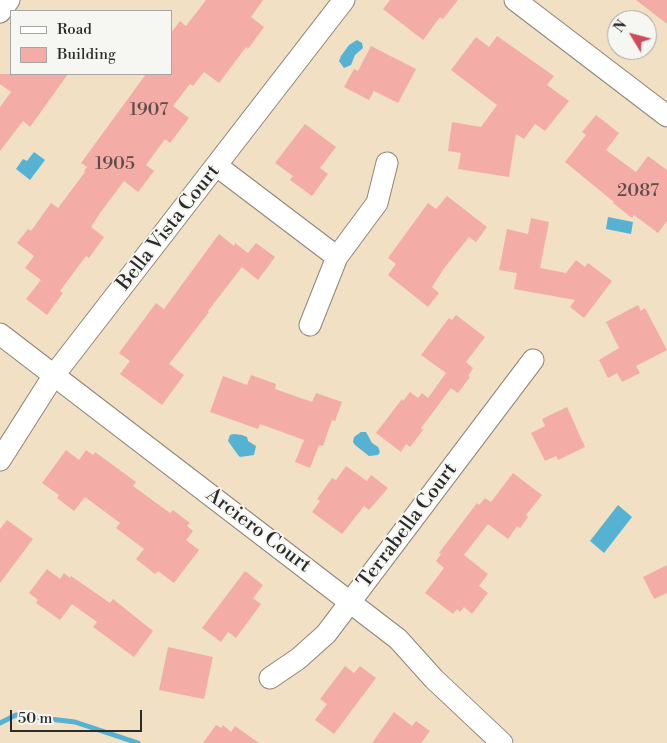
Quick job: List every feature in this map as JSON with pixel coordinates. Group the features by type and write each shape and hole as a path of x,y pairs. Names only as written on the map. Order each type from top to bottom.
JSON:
{"street":[{"path":"0,12 9,0"},
{"name":"Bella Vista Court","path":"0,460 54,375 344,0"},
{"path":"515,0 667,116"},
{"path":"310,326 337,257 377,203 387,162"},
{"path":"217,166 337,257"},
{"name":"Arciero Court","path":"0,334 398,639 434,679 502,743"},
{"name":"Terrabella Court","path":"270,678 298,659 326,634 533,360"}],"water":[{"path":"357,40 362,43 363,48 355,55 351,65 344,68 339,61 341,56 349,45"},
{"path":"34,152 45,160 30,180 16,169 23,159 27,161"},
{"path":"608,217 633,222 631,234 606,229"},
{"path":"361,432 366,432 372,443 378,447 380,452 378,455 369,456 355,445 353,442 354,437"},
{"path":"230,435 247,437 248,441 256,446 254,455 240,457 238,455 228,441"},
{"path":"618,505 632,517 604,553 590,541"}],"building":[{"path":"206,0 263,0 251,17 264,27 248,49 246,47 219,83 204,72 193,86 190,84 173,106 189,118 170,143 165,139 146,165 154,171 138,192 124,181 100,213 91,227 104,237 89,258 86,256 60,291 63,293 47,315 26,299 41,280 25,268 34,256 17,243 28,229 31,231 51,203 58,208 85,172 87,167 81,163 145,75 172,75 172,32 180,21 186,26"},
{"path":"390,0 458,0 443,19 440,17 423,40 383,9"},
{"path":"636,0 667,0 667,24 657,16 657,10 649,10"},
{"path":"497,36 554,76 547,85 569,101 545,131 535,124 524,139 516,134 509,177 458,169 461,153 448,151 452,122 481,127 497,105 451,70 476,37 489,47"},
{"path":"371,46 416,69 398,103 374,91 369,100 344,87 354,69 358,71"},
{"path":"0,74 67,75 30,127 23,121 0,151 0,107 11,92 0,84"},
{"path":"596,115 619,133 606,150 636,172 648,156 667,170 667,221 658,233 634,215 632,218 565,162 586,135 582,132"},
{"path":"305,124 336,147 320,168 328,174 312,196 290,180 293,176 275,163"},
{"path":"447,196 487,227 476,242 469,237 445,267 432,287 439,293 428,307 388,275 396,264 388,258 428,203 436,209"},
{"path":"531,218 549,222 540,268 566,273 576,260 585,267 588,263 612,281 584,318 570,307 575,300 514,289 517,273 499,270 507,229 528,234"},
{"path":"219,234 234,246 235,243 248,253 256,243 275,257 258,280 242,267 208,311 169,364 184,375 162,405 120,374 130,361 119,353 156,303 164,309"},
{"path":"638,305 641,311 645,308 667,350 636,366 640,373 622,382 617,373 608,378 599,360 619,348 606,322"},
{"path":"456,315 485,337 466,362 473,368 468,376 470,377 458,393 451,388 421,428 423,430 410,447 406,444 401,452 376,433 402,399 403,401 410,392 418,398 422,393 428,398 446,373 421,355 449,318 452,320"},
{"path":"251,375 276,384 275,389 312,402 316,393 342,402 335,421 332,420 323,446 319,445 310,468 295,462 304,440 260,424 258,429 210,412 223,376 247,385"},
{"path":"567,407 585,447 558,460 556,456 545,461 531,433 545,426 542,419"},
{"path":"66,450 79,460 86,450 93,455 95,452 136,482 133,486 170,513 173,510 190,523 187,526 193,531 186,540 199,550 174,583 158,571 155,574 136,559 144,549 116,528 120,523 85,497 74,511 57,498 59,495 42,483"},
{"path":"346,466 367,481 371,475 388,488 369,510 364,506 342,534 312,512 320,501 317,499 332,478 336,480"},
{"path":"513,473 542,495 526,515 528,517 520,528 517,526 508,539 488,524 464,555 488,574 479,586 488,593 472,614 464,607 460,612 457,609 453,614 425,593 444,568 436,561 441,554 439,553 477,503 479,505 485,498 491,502"},
{"path":"7,520 33,539 0,583 0,529"},
{"path":"667,565 667,593 654,599 643,577"},
{"path":"47,569 60,579 64,573 70,578 71,576 110,603 113,599 153,631 134,657 93,627 97,622 72,604 60,620 36,603 38,600 29,593"},
{"path":"245,571 263,585 253,598 261,604 236,638 228,632 221,642 202,628"},
{"path":"168,647 213,657 204,699 159,690"},
{"path":"345,666 354,673 360,666 376,678 334,734 315,720 327,704 320,699"},
{"path":"394,712 412,726 416,721 430,731 421,743 372,743"},
{"path":"216,725 221,728 223,725 231,732 235,726 259,743 203,743"}],"waterway":[{"path":"0,723 16,715 75,722 138,743"}]}
